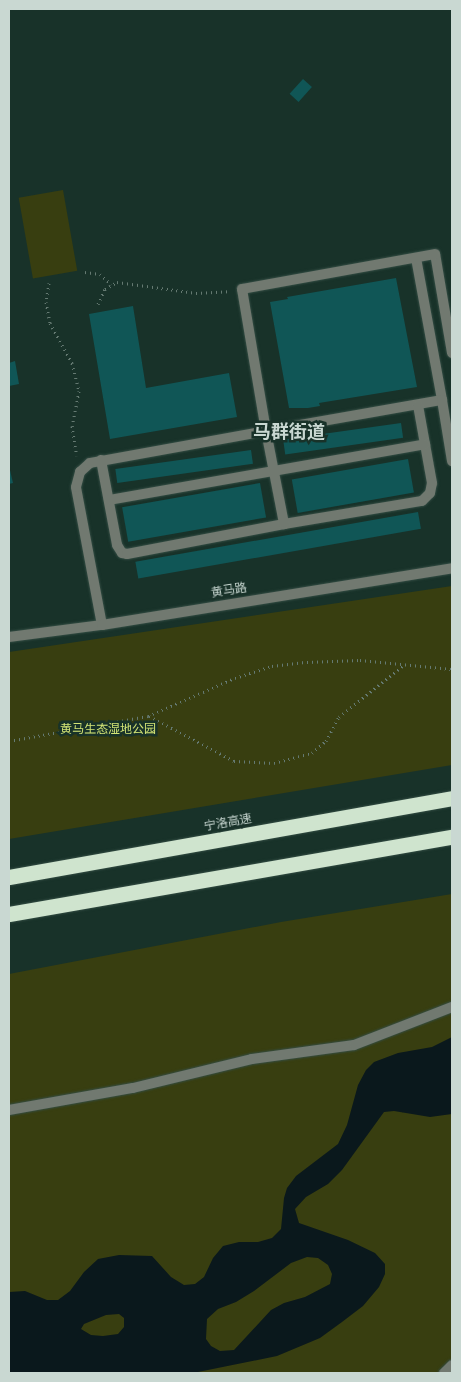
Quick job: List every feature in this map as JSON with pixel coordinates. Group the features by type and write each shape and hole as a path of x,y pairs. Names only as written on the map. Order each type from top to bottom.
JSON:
{"highway":[{"name":"宁洛高速","path":"9,877 452,798"},
{"path":"9,914 452,837"}],"street":[{"path":"284,524 242,289 435,254 452,353"},
{"path":"416,258 452,461"},
{"path":"102,625 76,487 80,472 90,463 442,400"},
{"path":"101,460 116,545 122,553 127,554 284,524 422,501 432,488 418,405"},
{"path":"108,500 425,444"},
{"name":"黄马路","path":"9,637 102,625 452,568"},
{"path":"9,1110 133,1088 271,1056 354,1045 452,1007"},
{"path":"444,1373 452,1365"}],"path":[{"path":"85,272 100,274 111,284"},
{"path":"98,304 100,296 111,284 124,282 196,293 242,289"},
{"path":"49,283 46,302 50,323 72,363 78,382 78,404 72,426 80,472"},
{"path":"9,741 148,716 235,678 272,666 308,662 360,660 452,669"},
{"path":"148,716 234,761 274,763 312,753 326,741 339,718 405,664"}],"green space":[{"path":"63,190 77,271 33,279 19,198"},
{"name":"黄马生态湿地公园","path":"452,586 452,765 9,839 9,652"},
{"path":"452,894 452,1373 9,1373 9,974 281,922"}],"shaded area":[{"path":"452,1037 452,1114 430,1117 394,1111 384,1112 342,1170 328,1184 306,1197 295,1209 299,1223 348,1240 375,1253 385,1264 385,1274 379,1287 363,1306 320,1338 277,1356 193,1373 9,1373 9,1292 25,1291 47,1300 58,1300 70,1291 84,1272 98,1259 119,1255 152,1256 171,1277 184,1285 195,1284 204,1277 213,1258 223,1246 239,1242 258,1242 272,1238 281,1229 284,1198 287,1188 296,1176 338,1144 347,1125 358,1085 366,1070 374,1062 398,1053 432,1047","holes":["307,1257 318,1258 328,1265 332,1274 330,1284 305,1297 284,1303 271,1310 234,1350 220,1351 211,1346 206,1339 207,1319 218,1309 236,1302 254,1291 291,1263","119,1314 124,1318 124,1327 118,1334 91,1335 81,1329 84,1324 106,1315"]}],"building":[{"path":"303,79 312,87 299,102 290,94"},
{"path":"396,278 417,387 319,403 320,406 308,408 289,408 270,302 288,299 287,297"},
{"path":"133,306 146,388 229,373 237,417 110,439 89,314"},
{"path":"15,361 19,384 9,386 9,363"},
{"path":"401,423 403,438 285,454 283,440"},
{"path":"251,450 253,464 117,483 115,469"},
{"path":"408,459 414,492 298,513 292,479"},
{"path":"9,466 13,483 9,484"},
{"path":"260,483 266,517 128,542 122,507"},
{"path":"418,512 421,529 138,579 135,562"}],"district":[{"name":"马群街道","path":"289,432"}]}
